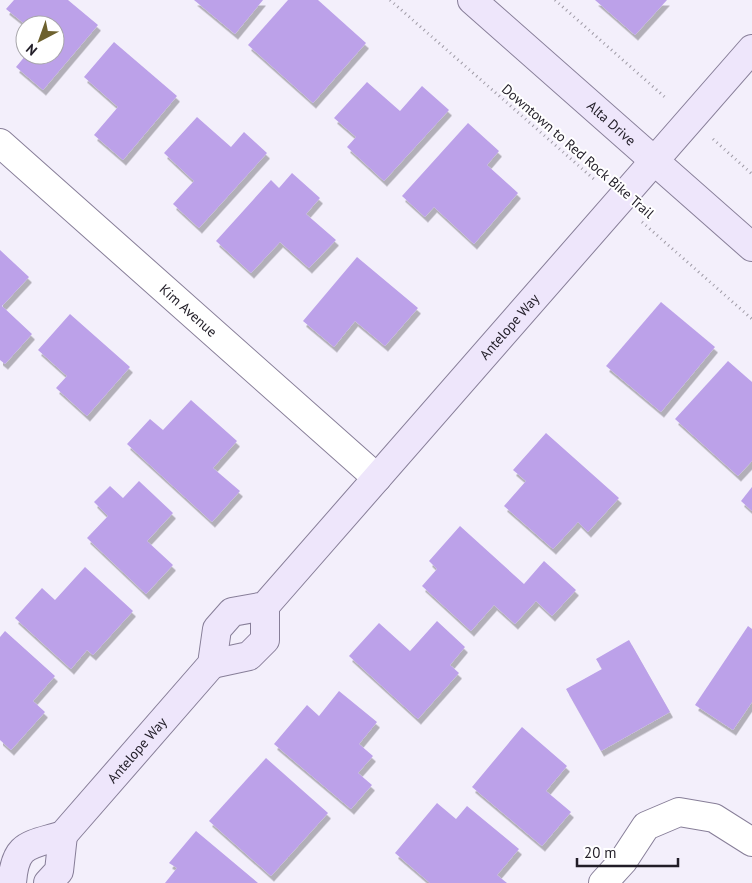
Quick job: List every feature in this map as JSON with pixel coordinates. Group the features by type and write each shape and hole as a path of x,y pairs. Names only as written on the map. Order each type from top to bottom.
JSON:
{"street":[{"name":"Alta Drive","path":"472,0 752,247"},
{"name":"Antelope Way","path":"265,606 752,49"},
{"name":"Kim Avenue","path":"0,143 377,478"},
{"path":"265,606 264,640 250,656 212,664 217,629 232,612 265,606"},
{"name":"Antelope Way","path":"63,835 212,664"},
{"path":"603,883 623,861 646,826 679,812 714,818 752,842"},
{"path":"12,883 14,861 27,846 63,835 59,871 48,883"}],"path":[{"name":"Downtown to Red Rock Bike Trail","path":"390,0 752,319"},
{"path":"555,0 752,174"}],"building":[{"path":"14,0 68,0 98,25 65,64 65,15 15,16 6,9"},
{"path":"194,0 263,0 235,34"},
{"path":"288,0 318,0 366,43 313,103 248,45"},
{"path":"595,0 667,0 635,35"},
{"path":"114,42 177,96 123,160 94,135 118,107 84,77"},
{"path":"18,65 64,65 43,90 16,67"},
{"path":"367,82 400,111 422,86 449,110 384,181 347,147 356,137 334,118"},
{"path":"197,117 231,147 244,132 267,153 199,228 173,204 194,181 164,153"},
{"path":"468,123 499,151 487,165 518,193 474,244 434,207 425,217 402,196"},
{"path":"292,173 320,198 306,214 336,240 309,268 280,242 251,273 216,241 271,180 279,188"},
{"path":"0,250 29,277 2,306 32,334 5,364 0,360"},
{"path":"357,257 418,308 385,346 355,321 334,347 303,321"},
{"path":"661,302 715,347 661,412 606,366"},
{"path":"70,314 130,367 87,416 56,388 67,376 38,350"},
{"path":"728,361 752,382 752,461 738,476 675,419"},
{"path":"191,400 237,441 213,468 240,491 212,522 127,444 150,419 163,430"},
{"path":"546,433 619,498 588,532 578,522 553,549 504,506 526,481 513,470"},
{"path":"139,481 173,513 147,541 173,565 146,594 87,538 108,516 94,502 110,486 123,498"},
{"path":"752,487 752,511 741,501"},
{"path":"460,526 524,584 544,561 576,590 552,616 536,601 515,624 494,605 471,631 422,586 437,569 429,561"},
{"path":"85,567 133,611 93,655 87,650 71,669 15,618 42,588 55,600"},
{"path":"437,621 465,647 450,665 459,673 418,719 349,656 379,623 410,651"},
{"path":"748,626 752,629 752,702 733,730 695,705"},
{"path":"5,631 55,676 33,701 45,712 11,750 0,740 0,637"},
{"path":"629,640 670,712 601,751 566,689 602,669 596,659"},
{"path":"339,691 377,722 359,744 373,756 358,773 372,785 351,809 274,744 307,705 319,716"},
{"path":"522,727 567,766 546,791 571,812 542,846 472,787"},
{"path":"266,758 328,813 271,876 209,821"},
{"path":"437,803 456,819 467,806 519,849 497,875 507,883 430,883 395,853"},
{"path":"196,831 258,883 165,883 177,868 169,863"}]}
